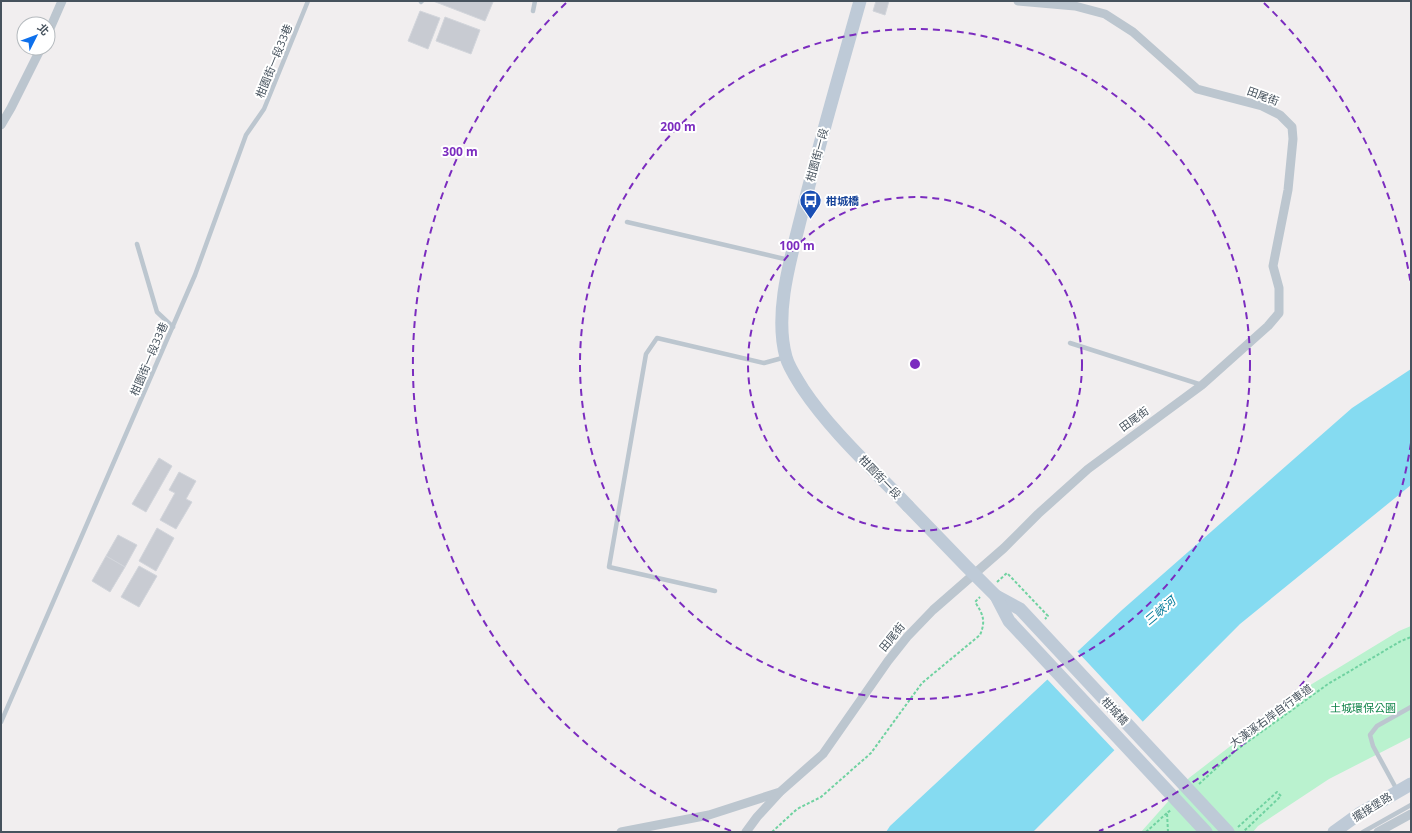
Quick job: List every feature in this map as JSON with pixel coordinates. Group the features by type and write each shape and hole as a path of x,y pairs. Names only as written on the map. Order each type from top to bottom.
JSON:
{"street":[{"path":"55,16 62,1"},
{"name":"柑園街一段","path":"860,1 818,150 790,260 784,290 782,333 786,357 795,377 808,397 827,421 908,506"},
{"name":"田尾街","path":"621,832 709,816 780,792 823,754 907,636 933,610 1004,548 1038,514 1088,469 1202,385 1268,326 1279,313 1279,288 1274,266 1288,190 1293,139 1292,127 1280,115 1262,106 1197,89 1133,32 1105,14 1075,6 1018,1"},
{"path":"1,125 37,56"},
{"name":"柑城橋","path":"908,506 996,596 1020,609 1232,831"},
{"name":"柑城橋","path":"996,596 1009,621 1206,832"},
{"name":"擺接堡路","path":"1334,832 1359,814 1411,784"},
{"path":"746,832 757,817 780,792"},
{"path":"1378,832 1411,814"}],"lane":[{"name":"柑園街一段33巷","path":"1,722 195,275 246,135 264,110 308,1"},
{"path":"533,11 535,1"},
{"path":"627,222 790,260"},
{"path":"137,244 157,312 173,327"},
{"path":"715,591 609,567 646,354 656,338 764,363 786,357"},
{"path":"1070,343 1202,385"},
{"path":"1397,791 1373,746 1370,734 1377,726 1411,707"},
{"path":"1363,832 1411,805"}],"path":[{"path":"996,583 1007,573 1048,616 1044,620"},
{"path":"772,832 797,809 822,797 870,753 922,683 980,635 984,626 982,612 975,602 980,597"},
{"name":"大漢溪右岸自行車道","path":"1197,786 1236,751 1328,684 1401,641 1411,637"},
{"path":"1232,831 1277,792 1281,796 1243,832"},
{"path":"1146,832 1172,809"},
{"path":"1167,813 1168,832"}],"green space":[{"name":"土城環保公園","path":"1411,626 1411,737 1329,779 1258,826 1253,832 1141,832 1189,778 1307,687 1399,631"}],"water":[{"name":"三峽河","path":"1411,369 1411,485 1240,624 1033,832 886,832 890,826 1122,610 1352,408"}],"pier":[{"path":"1076,650 1144,723 1116,752 1046,678"}],"building":[{"path":"433,1 490,1 493,2 485,21"},
{"path":"876,1 889,1 885,15 873,11"},
{"path":"420,11 440,18 428,49 408,41"},
{"path":"445,17 480,30 471,54 436,41"},
{"path":"159,458 172,466 146,512 132,504"},
{"path":"179,472 196,481 186,499 192,502 176,529 160,520 175,493 169,490"},
{"path":"157,528 174,538 156,571 139,561"},
{"path":"118,535 137,545 125,567 106,556"},
{"path":"106,556 125,567 110,592 92,581"},
{"path":"139,566 157,576 139,607 121,597"}],"place":[{"name":"柑城橋","path":"810,220"}]}
